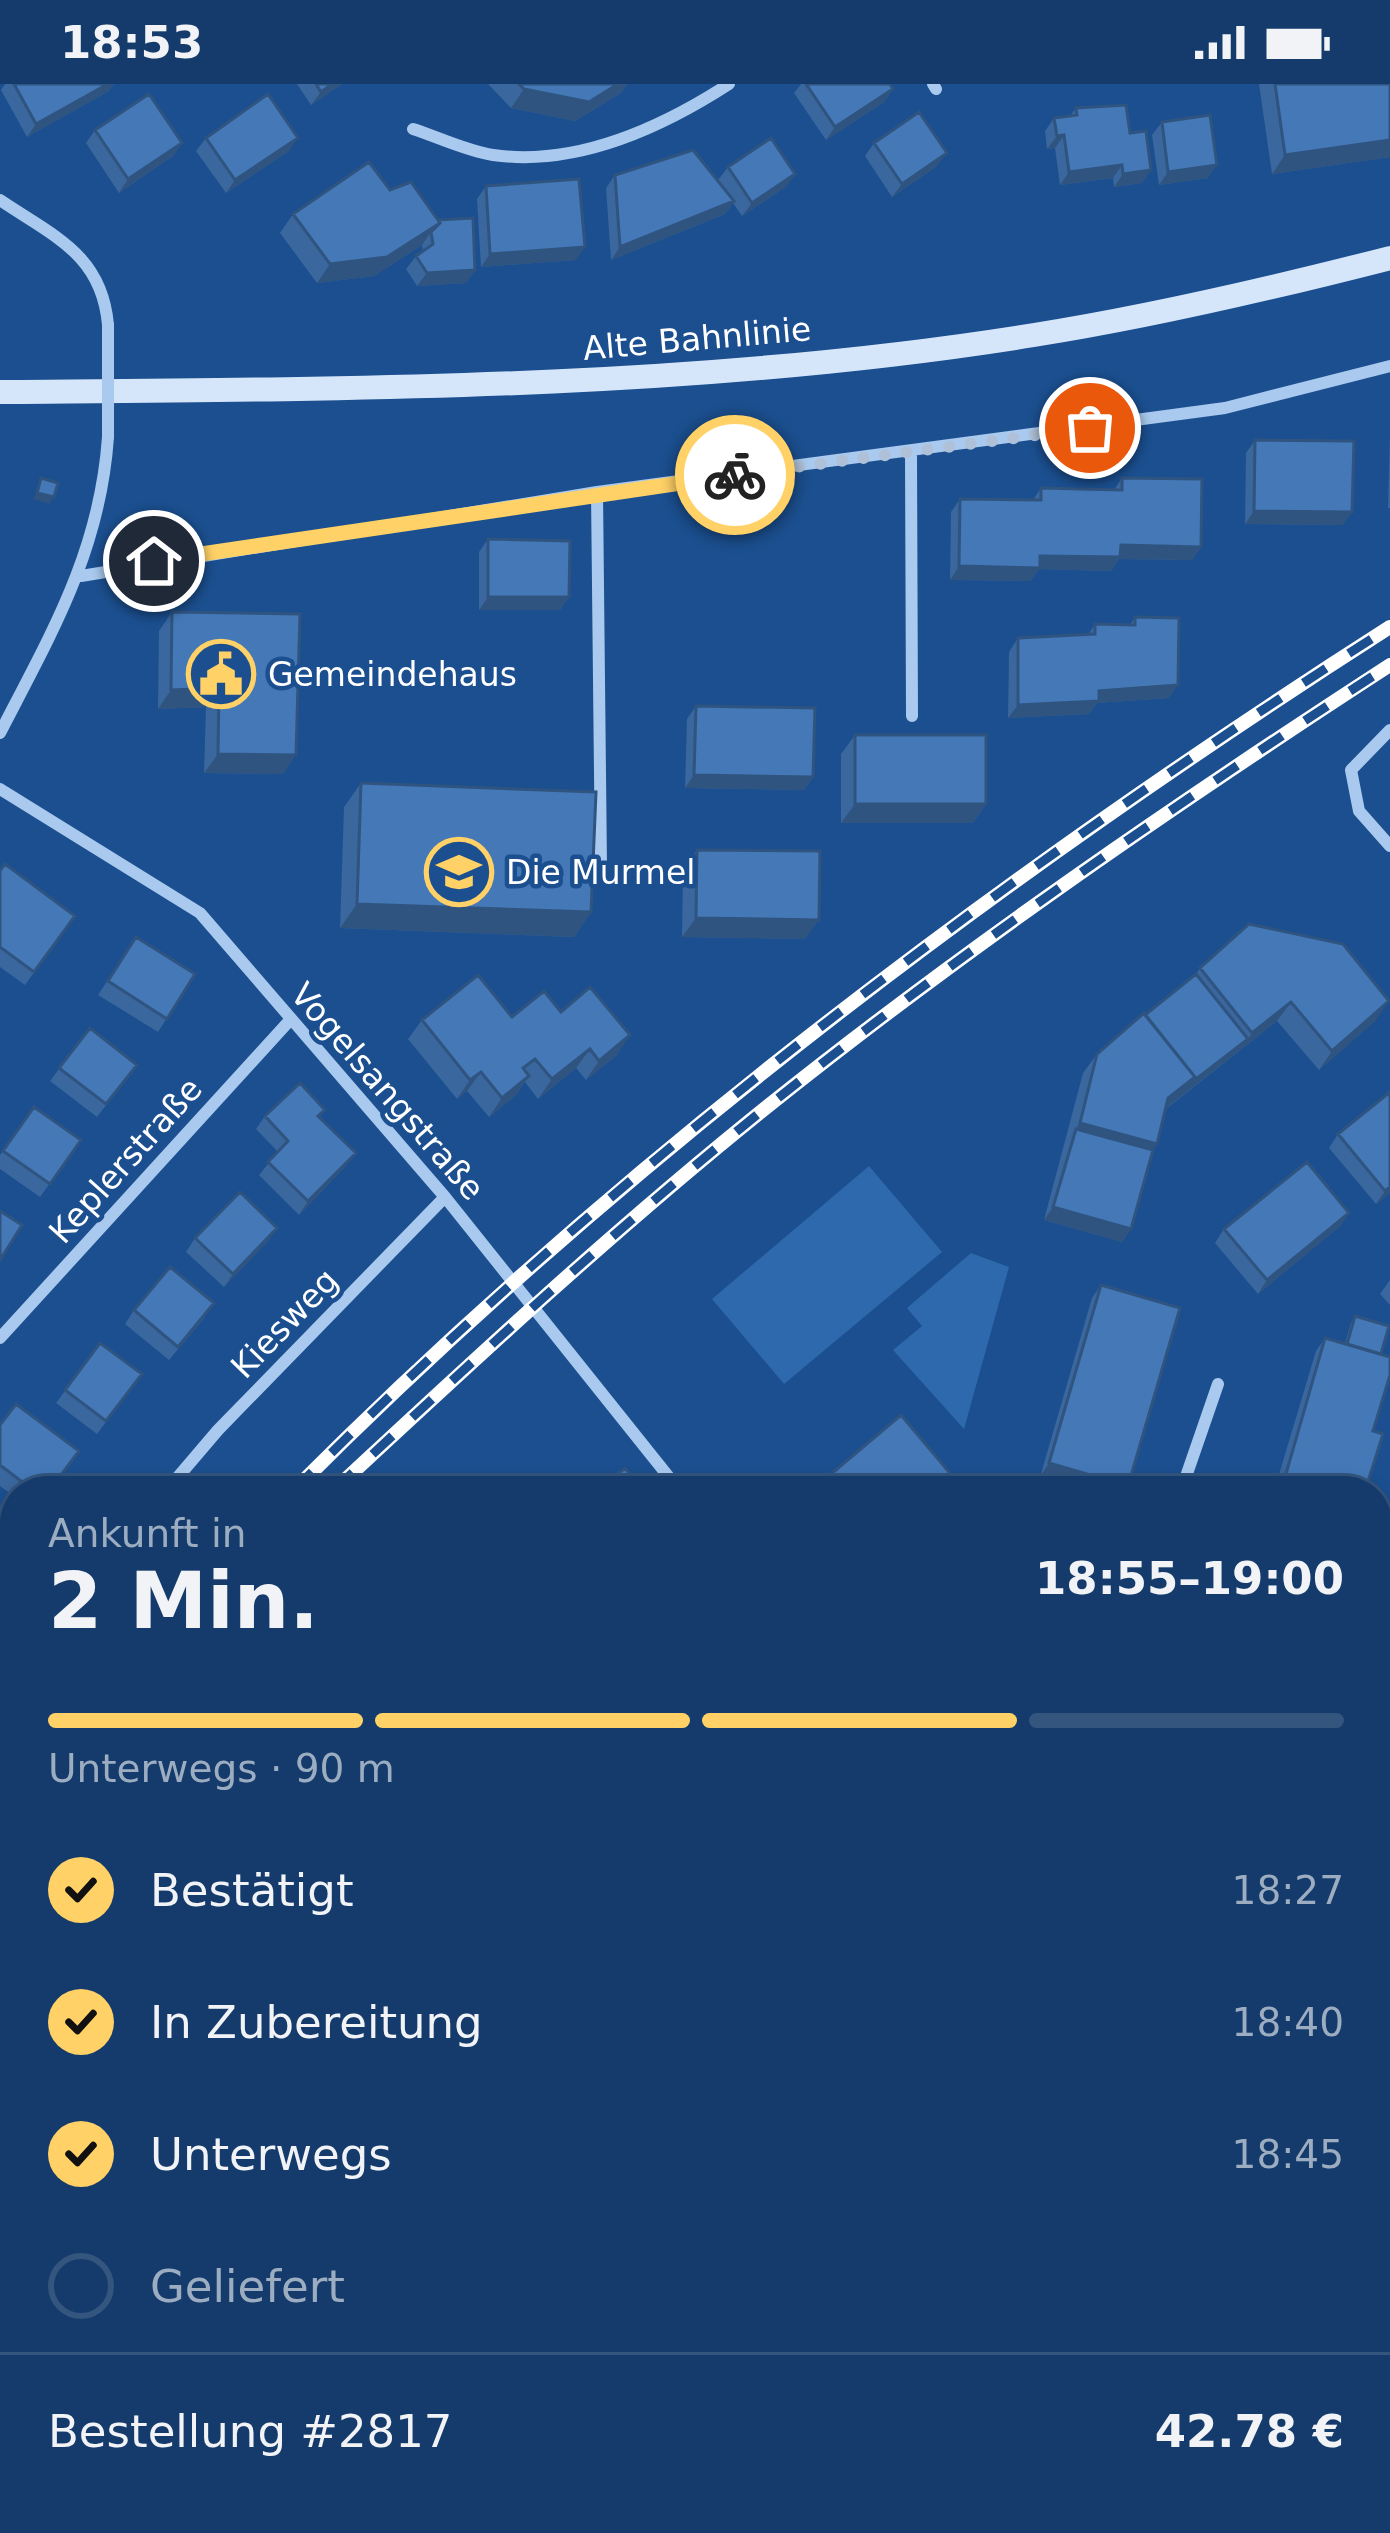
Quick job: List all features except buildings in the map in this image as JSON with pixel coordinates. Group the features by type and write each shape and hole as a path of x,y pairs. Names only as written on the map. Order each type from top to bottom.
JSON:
{"street":[{"path":"413,129 493,155 581,154 683,114 729,84"},
{"path":"0,200 86,260 102,288 108,325 108,437 97,518 81,576 0,733"},
{"name":"Alte Bahnlinie","path":"0,392 517,385 787,365 1035,335 1390,258"},
{"path":"81,576 597,492 1225,409 1390,366"},
{"path":"911,454 912,716"},
{"path":"597,492 601,867"},
{"path":"1390,730 1351,770 1359,811 1390,846"},
{"name":"Vogelsangstraße","path":"0,789 200,913 445,1197 668,1476"},
{"name":"Keplerstraße","path":"2,1332 291,1019"},
{"name":"Kiesweg","path":"180,1476 445,1197"},
{"path":"1186,1476 1218,1384"}],"shaded area":[{"path":"869,1166 942,1252 784,1384 712,1299"},
{"path":"971,1253 1009,1267 964,1429 893,1350 922,1326 907,1308"}],"railway":[{"path":"308,1476 547,1252 818,1029 1100,821 1390,627"},
{"path":"349,1476 601,1246 843,1047 1073,878 1390,665"}],"way so far":[{"path":"735,475 1090,428"}],"place":[{"name":"Gemeindehaus","path":"221,674"},
{"name":"Die Murmel","path":"459,872"}],"route":[{"path":"154,561 735,475"}]}
